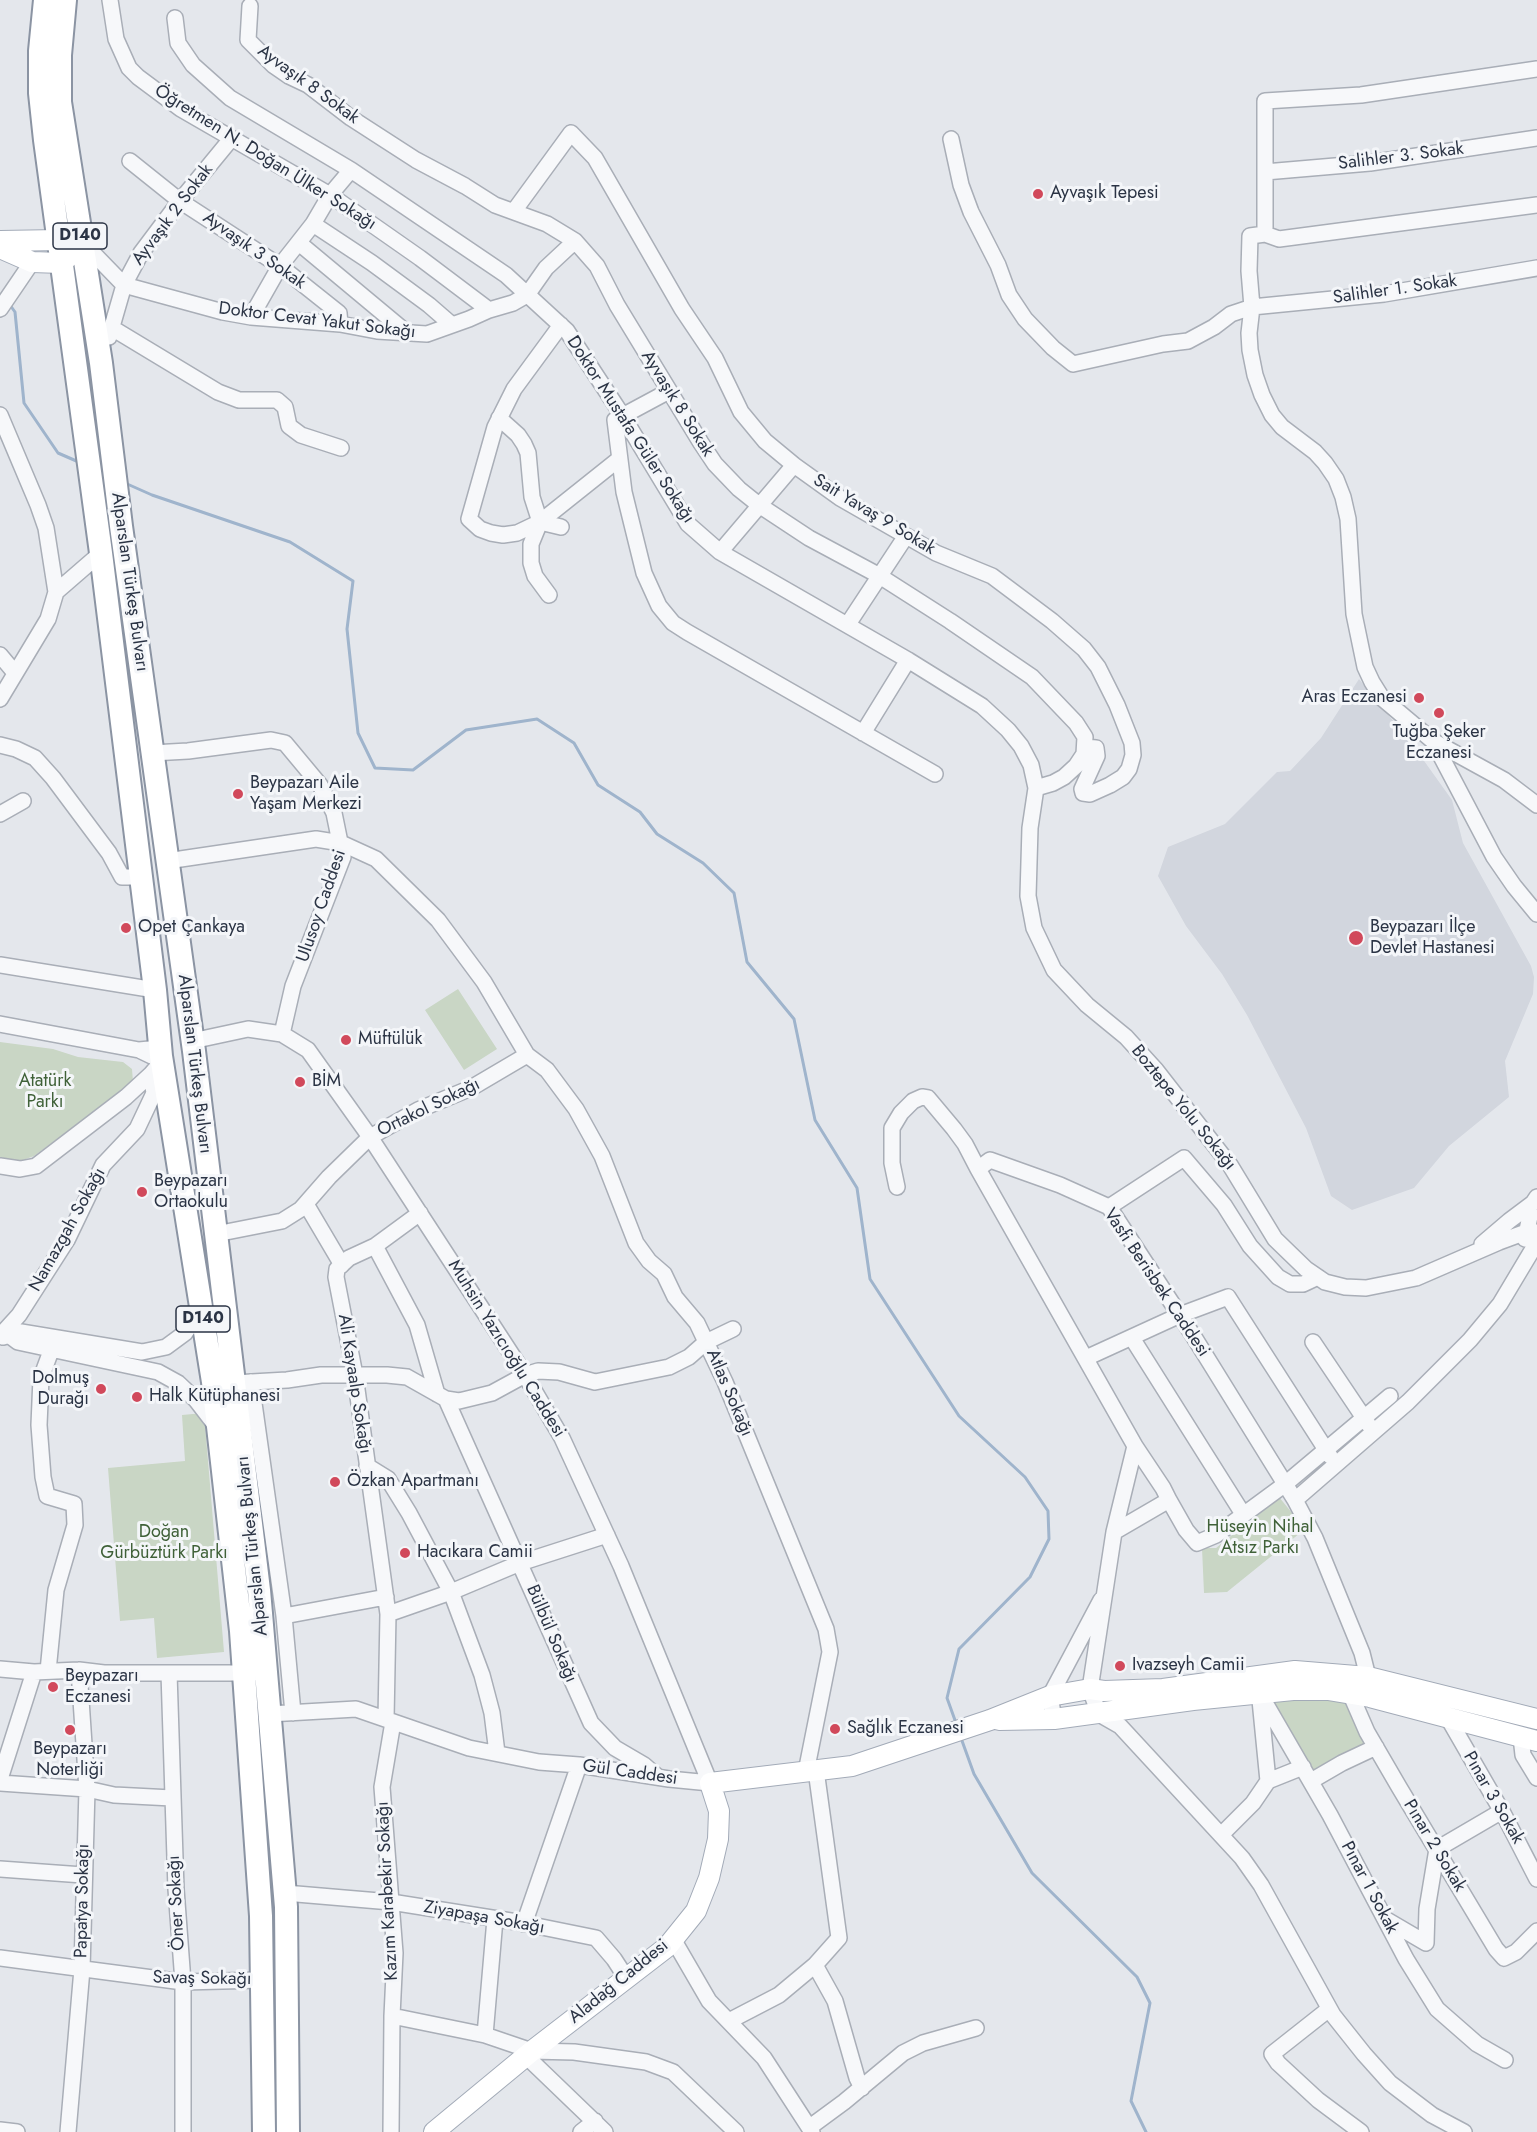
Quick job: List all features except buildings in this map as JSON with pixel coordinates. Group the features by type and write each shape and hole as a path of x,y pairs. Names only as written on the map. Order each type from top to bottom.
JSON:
{"highway":[{"name":"Alparslan Türkeş Bulvarı","path":"45,0 40,51 40,93 155,990 153,1058 201,1310 218,1430 241,1631 269,1714 285,1893 288,2132"},
{"name":"Alparslan Türkeş Bulvarı","path":"65,0 60,55 60,102 101,363 216,1234 243,1382 259,1590 255,1673 264,2132"},
{"path":"174,1035 184,1035 193,1049 187,1068 179,1071 169,1069 153,1058 165,1040 174,1035"}],"main road":[{"path":"0,241 59,240 81,247"},
{"path":"0,248 32,262 61,263 81,247"},
{"name":"Gül Caddesi","path":"710,1783 852,1766 990,1720 1050,1696 1090,1689 1104,1691 1163,1689 1295,1671 1354,1684"},
{"path":"1354,1684 1448,1718 1529,1739"},
{"path":"1354,1684 1537,1719"},
{"name":"Gül Caddesi","path":"990,1720 1054,1719 1293,1690 1328,1690 1354,1684"},
{"name":"Aladağ Caddesi","path":"434,2132 529,2053 667,1947 696,1911 709,1878 718,1839 719,1811 710,1783"}],"street":[{"name":"Öğretmen N. Doğan Ülker Sokağı","path":"110,0 116,39 129,68 181,109 330,195 489,310"},
{"name":"Ayvaşık 8 Sokak","path":"250,6 248,40 289,76 308,86 351,118 416,160 495,205 547,224 574,241 597,266 617,305 715,464 759,505 809,538 878,575 1032,677 1076,723 1085,737 1085,747"},
{"name":"Doktor Mustafa Güler Sokağı","path":"175,18 178,42 193,65 230,98 351,170 506,275 561,325 622,415 688,524 720,552 848,624 982,706 1008,730 1021,746 1031,765 1035,788"},
{"path":"1265,234 1265,101 1361,95 1537,69"},
{"name":"Sait Yavaş 9 Sokak","path":"514,211 571,133 595,158 682,309 715,358 741,412 765,441 840,498 936,553 992,576 1052,621 1084,649 1098,667 1117,705 1132,743 1133,755 1129,768 1123,777 1110,785 1090,794 1083,794 1082,789 1097,756 1096,748 1085,747"},
{"name":"Salihler 3. Sokak","path":"1265,172 1370,163 1537,138"},
{"name":"Ayvaşık 2 Sokak","path":"101,363 124,285 141,253 231,139"},
{"name":"Salihler 1. Sokak","path":"951,139 961,185 971,212 998,265 1008,295 1025,319 1053,348 1073,364 1162,344 1188,342 1231,314 1252,307 1384,294 1537,268"},
{"name":"Ayvaşık 3 Sokak","path":"130,161 180,201 280,266 339,313 340,324"},
{"path":"251,316 280,266 313,224 330,195 351,170"},
{"path":"1537,205 1279,239 1265,234 1250,236 1249,271 1252,307 1250,350 1262,395 1272,415 1282,427 1315,452 1325,463 1342,497 1348,519 1354,615 1365,667 1372,682 1382,698 1433,741 1504,780 1537,806"},
{"path":"313,224 429,305 452,326"},
{"path":"527,295 546,268 574,241"},
{"path":"299,243 408,334"},
{"path":"81,247 91,251 124,285"},
{"path":"0,309 32,262"},
{"name":"Doktor Cevat Yakut Sokağı","path":"124,285 223,312 340,324 408,334 427,334 452,326 489,310 513,303 527,295"},
{"path":"561,325 514,389 499,418 486,455 469,519 480,529 503,536 517,533 540,522 619,459"},
{"path":"112,328 218,392 239,400 276,400 285,407 289,426 301,435 341,448"},
{"path":"669,391 615,420 624,492 644,573 658,606 673,622 935,774"},
{"path":"0,415 44,520 56,592 48,619 0,699"},
{"path":"499,418 524,444 528,453 532,497 540,522 531,544 530,554 535,576 549,595"},
{"path":"720,552 794,465"},
{"path":"540,522 561,527"},
{"path":"848,624 878,575 906,536"},
{"path":"56,592 100,554"},
{"path":"0,655 15,673"},
{"path":"863,733 908,660"},
{"path":"152,753 188,751 271,740 285,743 320,784 334,813 340,843 316,838 167,861"},
{"path":"1433,741 1494,856 1514,886 1537,914"},
{"path":"0,745 16,749 35,758 104,847 122,877 141,877"},
{"path":"1035,788 1064,777 1084,754 1085,747"},
{"name":"Boztepe Yolu Sokağı","path":"1035,788 1030,828 1028,897 1034,928 1054,970 1087,1005 1126,1037 1156,1070 1230,1166 1275,1239 1306,1269 1335,1284 1366,1288 1416,1278 1468,1256 1533,1236"},
{"path":"0,814 23,801"},
{"name":"Ulusoy Caddesi","path":"282,1034 293,986 343,857 340,843"},
{"name":"Ulusoy Caddesi","path":"340,843 376,859 438,920 484,982 527,1056"},
{"path":"0,965 155,990"},
{"path":"0,1024 153,1058 126,1096 36,1166 20,1169 0,1166"},
{"name":"Muhsin Yazıcıoğlu Caddesi","path":"193,1049 248,1029 282,1034 308,1050 370,1137 525,1375 562,1438 607,1535 710,1783"},
{"name":"Ortakol Sokağı","path":"216,1234 282,1221 306,1204 329,1177 370,1137 418,1110 471,1088 527,1056"},
{"name":"Atlas Sokağı","path":"527,1056 547,1070 576,1109 602,1156 636,1243 649,1261 664,1274 675,1297 697,1323 730,1392 826,1629 830,1652 811,1771 839,1938 815,1965 779,1995 729,2021"},
{"name":"Namazgah Sokağı","path":"3,1337 67,1240 102,1165 137,1129 154,1093 153,1058"},
{"path":"897,1188 892,1163 892,1128 901,1113 913,1101 922,1097 928,1098 965,1144 1135,1446 1163,1488 1186,1530 1197,1543 1216,1535 1284,1485 1390,1396"},
{"path":"1109,1207 1185,1158 1224,1205 1250,1246 1278,1277 1290,1284 1303,1284 1318,1277"},
{"name":"Vasfi Berisbek Caddesi","path":"978,1169 990,1160 1060,1185 1109,1207 1180,1315 1295,1500 1315,1538 1362,1653 1354,1684"},
{"path":"1295,1500 1408,1402 1470,1340 1500,1304 1514,1282 1533,1236 1536,1201"},
{"path":"1468,1256 1536,1201"},
{"path":"306,1204 342,1264 349,1258 375,1246 420,1213"},
{"name":"Bülbül Sokağı","path":"375,1246 417,1325 441,1397 520,1563 591,1724 615,1748 644,1765 658,1778"},
{"name":"Ali Kayaalp Sokağı","path":"342,1264 337,1269 336,1277 355,1375 388,1614 390,1721"},
{"path":"1086,1358 1180,1315 1228,1297 1335,1464"},
{"path":"3,1337 21,1332 142,1352 166,1347 185,1333 201,1310"},
{"path":"293,1713 284,1616 243,1382 287,1380 321,1375 387,1375 407,1377 441,1397 459,1401 484,1396 525,1375 538,1371 559,1372 595,1382 669,1367 689,1357 706,1342 733,1329"},
{"path":"3,1337 158,1372 178,1383 196,1400 218,1430"},
{"path":"1132,1338 1243,1514"},
{"path":"1312,1342 1372,1432"},
{"path":"0,1779 41,1672 56,1590 75,1525 74,1504 47,1496 43,1478 39,1425 41,1378 52,1348"},
{"path":"1135,1446 1114,1532 1103,1594 1101,1629 1090,1689 1099,1714 1120,1726 1242,1858 1261,1885 1329,2009 1364,2054 1390,2083 1432,2115 1464,2132"},
{"path":"367,1466 387,1479 409,1513 451,1592 482,1675 492,1713 497,1753"},
{"path":"1114,1532 1169,1500"},
{"path":"388,1614 451,1592 520,1563 607,1535"},
{"path":"1054,1719 1050,1696 1103,1594"},
{"path":"284,1616 386,1598"},
{"path":"0,1669 41,1672 79,1670 104,1673 255,1673"},
{"name":"Papatya Sokağı","path":"68,2132 82,1970 87,1789 79,1670"},
{"name":"Öner Sokağı","path":"169,1673 172,1798 183,1982 183,2132"},
{"name":"Pınar 2 Sokak","path":"1354,1684 1376,1747 1496,1949 1504,1958 1516,1952 1537,1931"},
{"path":"1260,1694 1268,1781"},
{"name":"Pınar 1 Sokak","path":"1260,1694 1311,1781 1406,1959 1437,2009 1477,2044 1504,2060"},
{"name":"Gül Caddesi","path":"269,1714 356,1709 469,1748 539,1762 579,1765 658,1778 710,1783"},
{"name":"Pınar 3 Sokak","path":"1448,1718 1502,1811 1537,1880"},
{"name":"Kazım Karabekir Sokağı","path":"390,1721 382,1787 395,1953 391,2132"},
{"path":"1529,1739 1523,1755 1537,1778"},
{"path":"1311,1781 1376,1747"},
{"path":"524,1924 579,1765"},
{"path":"1222,1834 1253,1803 1268,1781 1303,1767"},
{"path":"0,1784 87,1789 114,1795 172,1798"},
{"path":"1385,1919 1426,1943 1427,1909 1437,1849 1502,1811"},
{"path":"0,1869 83,1875"},
{"name":"Ziyapaşa Sokağı","path":"285,1893 391,1902 596,1938 627,1979"},
{"path":"485,2035 495,1919"},
{"path":"673,1940 703,1992 764,2058 811,2129 903,2053 923,2043 976,2028"},
{"name":"Savaş Sokağı","path":"0,1958 183,1982 262,1980"},
{"path":"815,1965 836,2001 856,2078 862,2088"},
{"path":"1329,2009 1272,2054 1278,2063 1318,2100 1362,2132"},
{"path":"392,2016 485,2035 529,2053 574,2052 646,2062 673,2072 735,2131"},
{"path":"529,2053 600,2126 581,2132"},
{"path":"0,2130 17,2132"}],"shaded area":[{"name":"Beypazarı İlçe Devlet Hastanesi","path":"1359,679 1412,744 1452,800 1463,843 1531,966 1534,977 1533,994 1505,1061 1509,1097 1449,1146 1414,1188 1352,1210 1331,1196 1306,1128 1247,1015 1222,974 1186,926 1158,876 1168,847 1225,824 1277,772 1290,771 1321,738"}],"green space":[{"path":"458,989 497,1049 464,1070 425,1010"},
{"name":"Atatürk Parkı","path":"0,1042 53,1049 78,1057 123,1062 132,1069 133,1082 122,1093 34,1156 23,1160 9,1160 0,1157"},
{"name":"Doğan Gürbüztürk Parkı","path":"204,1413 224,1652 157,1658 154,1618 120,1621 108,1468 185,1461 182,1415"},
{"name":"Hüseyin Nihal Atsız Parkı","path":"1279,1497 1305,1529 1227,1592 1204,1593 1202,1548 1216,1548"},
{"path":"1317,1695 1345,1701 1371,1746 1312,1775 1269,1700"}],"waterway":[{"path":"10,305 15,312 24,403 58,453 81,463"},
{"path":"125,483 152,495 290,542 353,581 347,629 358,733 375,768 413,770 466,730 537,719 574,743 598,785 640,812 657,834 703,863 734,893 747,962 794,1019 815,1120 857,1188 870,1279 959,1416 1025,1477 1048,1511 1049,1539 1030,1577 959,1649 947,1698 956,1723"},
{"path":"961,1738 974,1774 1032,1873 1137,1977 1150,2003 1131,2101 1146,2132"}],"place":[{"name":"Ayvaşık Tepesi","path":"1038,194"},
{"name":"Aras Eczanesi","path":"1419,698"},
{"name":"Tuğba Şeker Eczanesi","path":"1439,713"},
{"name":"Beypazarı Aile Yaşam Merkezi","path":"238,794"},
{"name":"Opet Çankaya","path":"126,928"},
{"name":"Beypazarı İlçe Devlet Hastanesi","path":"1356,938"},
{"name":"Müftülük","path":"346,1040"},
{"name":"BİM","path":"300,1082"},
{"name":"Beypazarı Ortaokulu","path":"142,1192"},
{"name":"Dolmuş Durağı","path":"101,1389"},
{"name":"Halk Kütüphanesi","path":"137,1397"},
{"name":"Özkan Apartmanı","path":"335,1482"},
{"name":"Hacıkara Camii","path":"405,1553"},
{"name":"Ivazseyh Camii","path":"1120,1666"},
{"name":"Beypazarı Eczanesi","path":"53,1687"},
{"name":"Sağlık Eczanesi","path":"835,1729"},
{"name":"Beypazarı Noterliği","path":"70,1730"}]}
